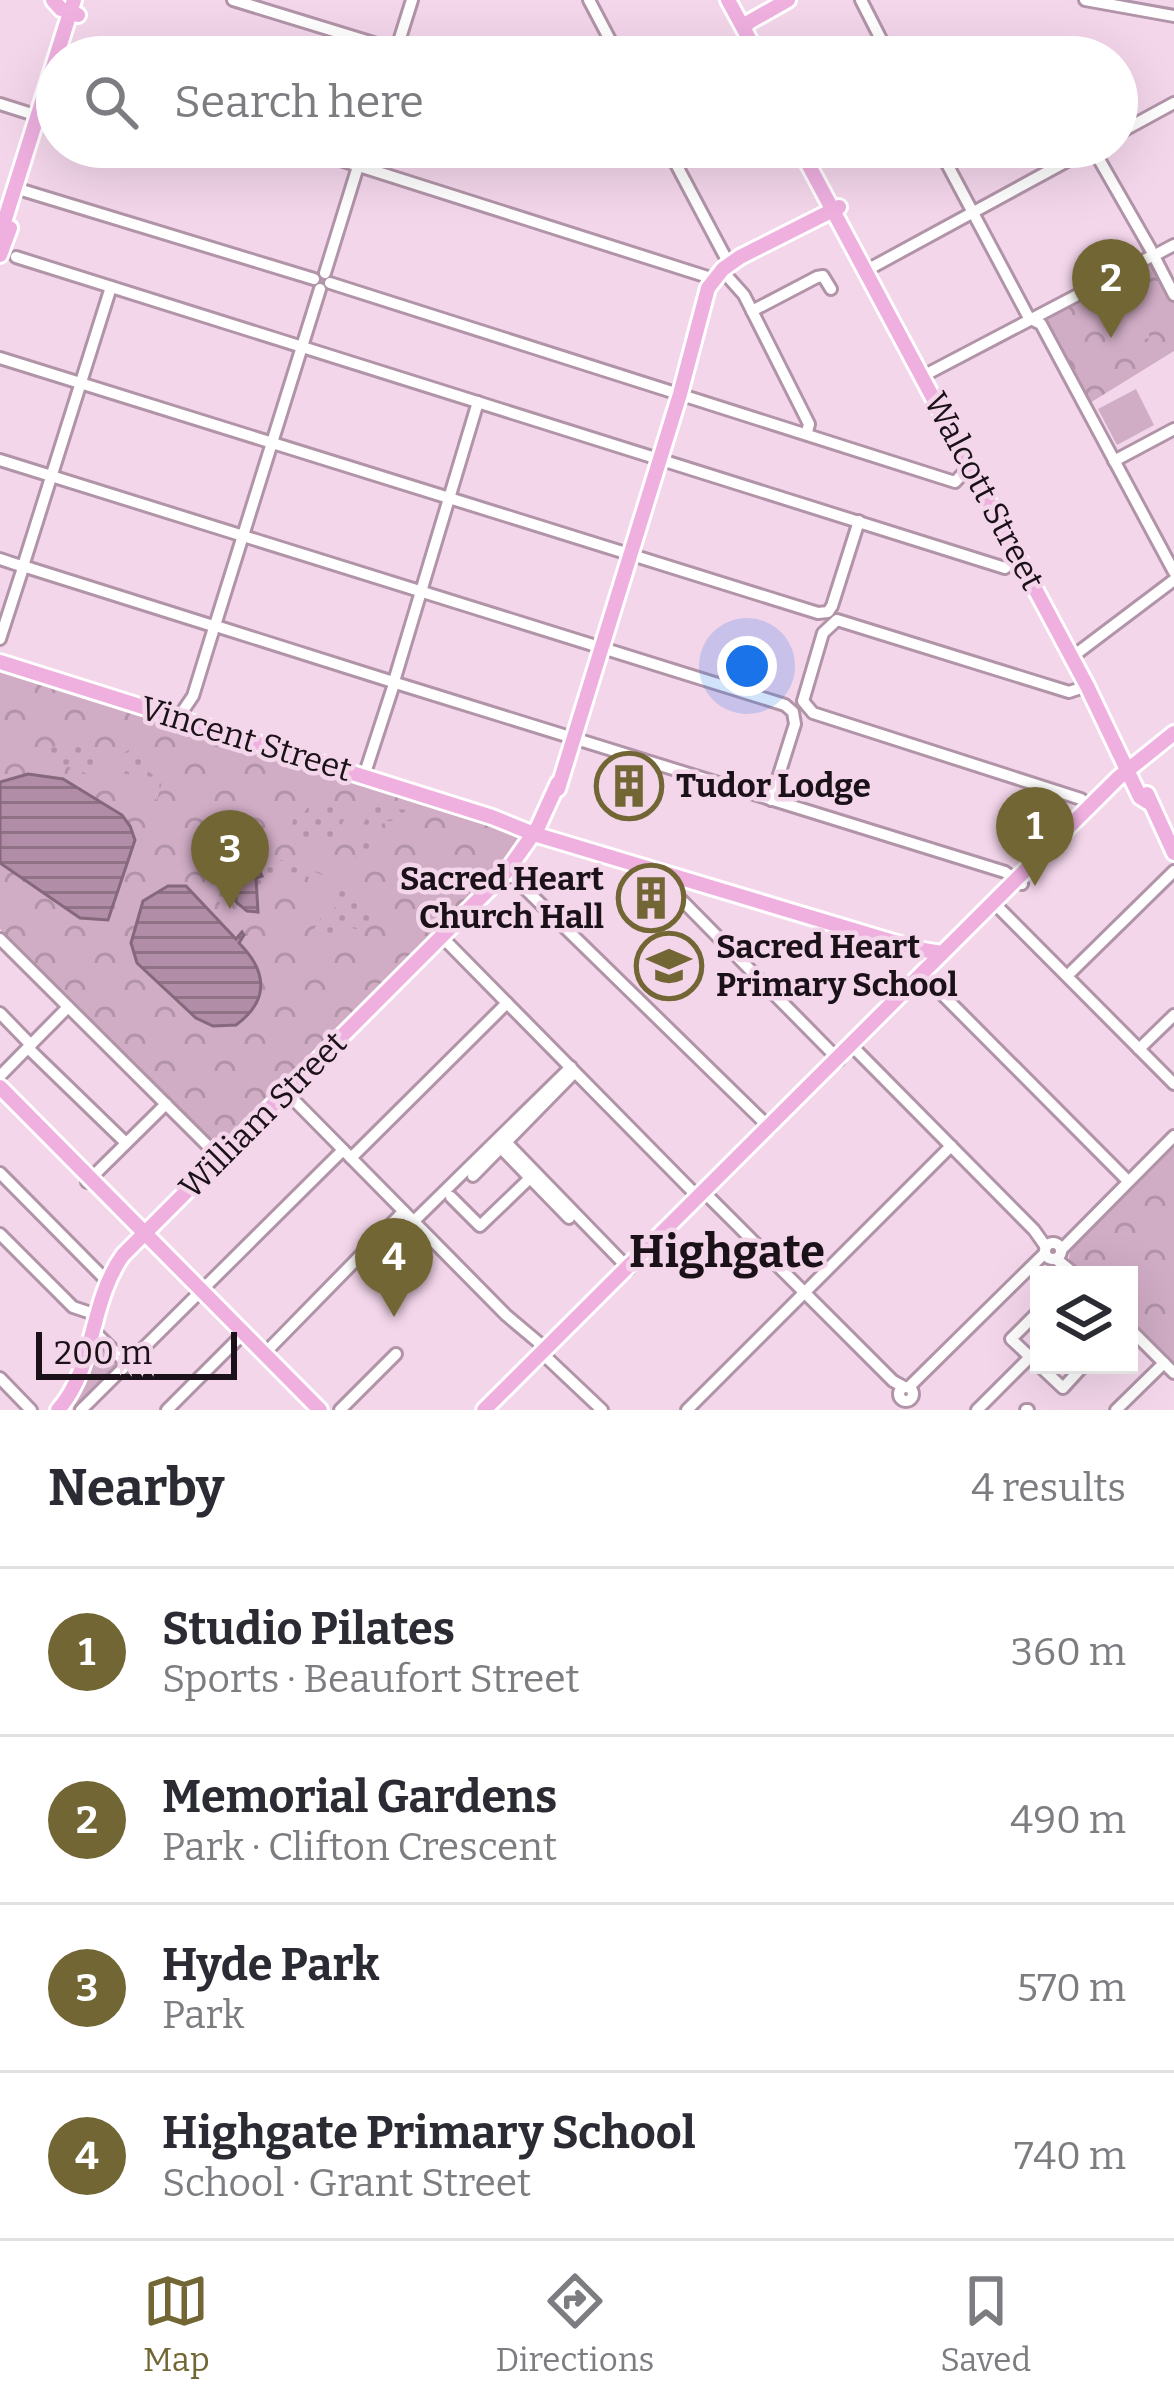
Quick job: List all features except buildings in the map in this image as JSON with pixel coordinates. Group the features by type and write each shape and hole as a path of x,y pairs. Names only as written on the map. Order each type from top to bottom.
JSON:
{"main road":[{"path":"53,0 75,5"},
{"path":"725,0 746,36"},
{"path":"738,23 774,0"},
{"path":"738,23 788,0"},
{"path":"68,36 75,5"},
{"path":"66,36 75,5"},
{"path":"738,23 743,36"},
{"path":"4,255 36,123"},
{"path":"0,235 36,133"},
{"name":"Walcott Street","path":"814,168 861,247 867,270 923,376 966,472 1018,557 1100,712 1110,722 1140,796 1148,802 1174,853"},
{"path":"724,273 837,212"},
{"name":"William Street","path":"58,1410 70,1390 106,1280 142,1235 507,871 518,866 540,832 680,394 702,320 702,304 724,273"},
{"name":"Vincent Street","path":"0,662 706,880 711,886"},
{"path":"488,1410 931,967 1174,733"},
{"path":"931,967 998,907 1089,807 1174,743"},
{"name":"Vincent Street","path":"540,832 653,871 674,884 711,886 916,949 931,967"},
{"path":"0,1092 313,1409"},
{"name":"William Street","path":"47,1410 70,1390"}],"street":[{"path":"233,0 342,36"},
{"path":"401,36 412,0"},
{"path":"590,0 609,36"},
{"path":"861,0 879,36"},
{"path":"1085,0 1174,16"},
{"path":"0,104 36,115"},
{"path":"1138,123 1174,104"},
{"path":"178,718 193,696 357,168"},
{"path":"368,168 724,273"},
{"path":"676,168 724,273 752,311 809,424 807,432"},
{"path":"949,168 1029,318 1041,325 1174,576 1072,658"},
{"path":"867,270 1053,168"},
{"path":"1104,168 1174,295"},
{"path":"19,186 955,482 966,472"},
{"path":"923,376 1174,245"},
{"path":"4,255 1005,568 1018,557"},
{"path":"752,311 818,277 823,276 831,289"},
{"path":"0,639 111,287"},
{"path":"0,358 1069,692 1087,686"},
{"path":"364,776 478,402"},
{"path":"1114,461 1174,429"},
{"path":"0,460 813,713 1081,799 1089,807"},
{"path":"770,800 859,521"},
{"path":"0,559 951,856 999,872 1016,884"},
{"path":"193,696 194,723"},
{"path":"507,871 770,1128"},
{"path":"1066,976 1174,871"},
{"path":"674,884 839,1060"},
{"path":"998,907 1174,1084"},
{"path":"442,937 921,1410"},
{"path":"0,939 220,1158"},
{"path":"931,967 1128,1181"},
{"path":"81,1410 507,1003"},
{"path":"0,1076 68,1007"},
{"path":"0,1013 126,1143"},
{"path":"1139,1049 1174,1015"},
{"path":"853,1046 1067,1266"},
{"path":"416,1224 451,1197 573,1069"},
{"path":"285,1091 601,1410"},
{"path":"88,1181 166,1104"},
{"path":"904,1394 1174,1136"},
{"path":"502,1143 530,1179 626,1271"},
{"path":"416,1224 502,1143"},
{"path":"502,1143 626,1271"},
{"path":"687,1410 951,1146"},
{"path":"0,1173 106,1280"},
{"path":"451,1197 480,1226 530,1179"},
{"path":"262,1356 404,1212"},
{"path":"0,1234 93,1321 128,1364"},
{"path":"977,1410 1030,1358 1012,1339 1030,1320"},
{"path":"167,1410 241,1336"},
{"path":"1138,1337 1174,1373"},
{"path":"340,1410 396,1354"},
{"path":"1116,1410 1164,1363"},
{"path":"1048,1374 1063,1388 1076,1374"},
{"path":"0,1378 31,1410"}],"green space":[{"path":"1153,255 1174,296 1174,351 1085,406 1033,316"},
{"path":"1133,304 1150,337 1115,355 1098,322"},
{"path":"1097,336 1114,365 1085,381 1069,351"},
{"path":"1136,389 1154,425 1117,445 1098,409"},
{"path":"0,669 481,820 520,835 523,842 227,1142 215,1144 0,929"},
{"path":"80,738 96,765 85,773 50,760 52,747"},
{"path":"130,749 149,756 149,772 162,782 157,800 120,767 117,757"},
{"path":"339,801 353,802 334,840 298,845 291,841 293,818 310,803 330,807"},
{"path":"373,801 395,809 411,810 413,820 388,821 372,829 370,857 358,862 358,838"},
{"path":"211,844 221,848 231,913 205,889 216,879 209,860"},
{"path":"227,847 294,863 327,877 327,888 302,875 283,873 268,884 258,910 256,878 261,876 238,880 243,884 236,902 248,909 239,922"},
{"path":"333,883 382,912 359,930 342,925 332,938 310,935 324,913 339,912 329,900"},
{"path":"1174,1136 1174,1373 1138,1337 1138,1266 1068,1266 1072,1236"},
{"path":"99,1343 120,1363 77,1406 66,1409 93,1362"}],"shaded area":[{"path":"28,774 63,779 122,815 130,826 135,840 108,920 80,918 0,863 0,782"},
{"path":"244,857 256,864 262,876 256,878 258,912 247,911 236,902 236,892 243,884 233,869"},
{"path":"168,886 186,886 236,939 244,935 239,943 255,964 261,985 255,1006 236,1025 213,1026 196,1018 137,963 131,943 143,901"}],"place":[{"name":"Memorial Gardens","path":"1111,338"},
{"name":"Tudor Lodge","path":"629,786"},
{"name":"Studio Pilates","path":"1035,886"},
{"name":"Sacred Heart Church Hall","path":"651,898"},
{"name":"Hyde Park","path":"230,909"},
{"name":"Sacred Heart Primary School","path":"669,966"},
{"name":"Highgate Primary School","path":"394,1317"}],"district":[{"name":"Highgate","path":"727,1252"}]}
